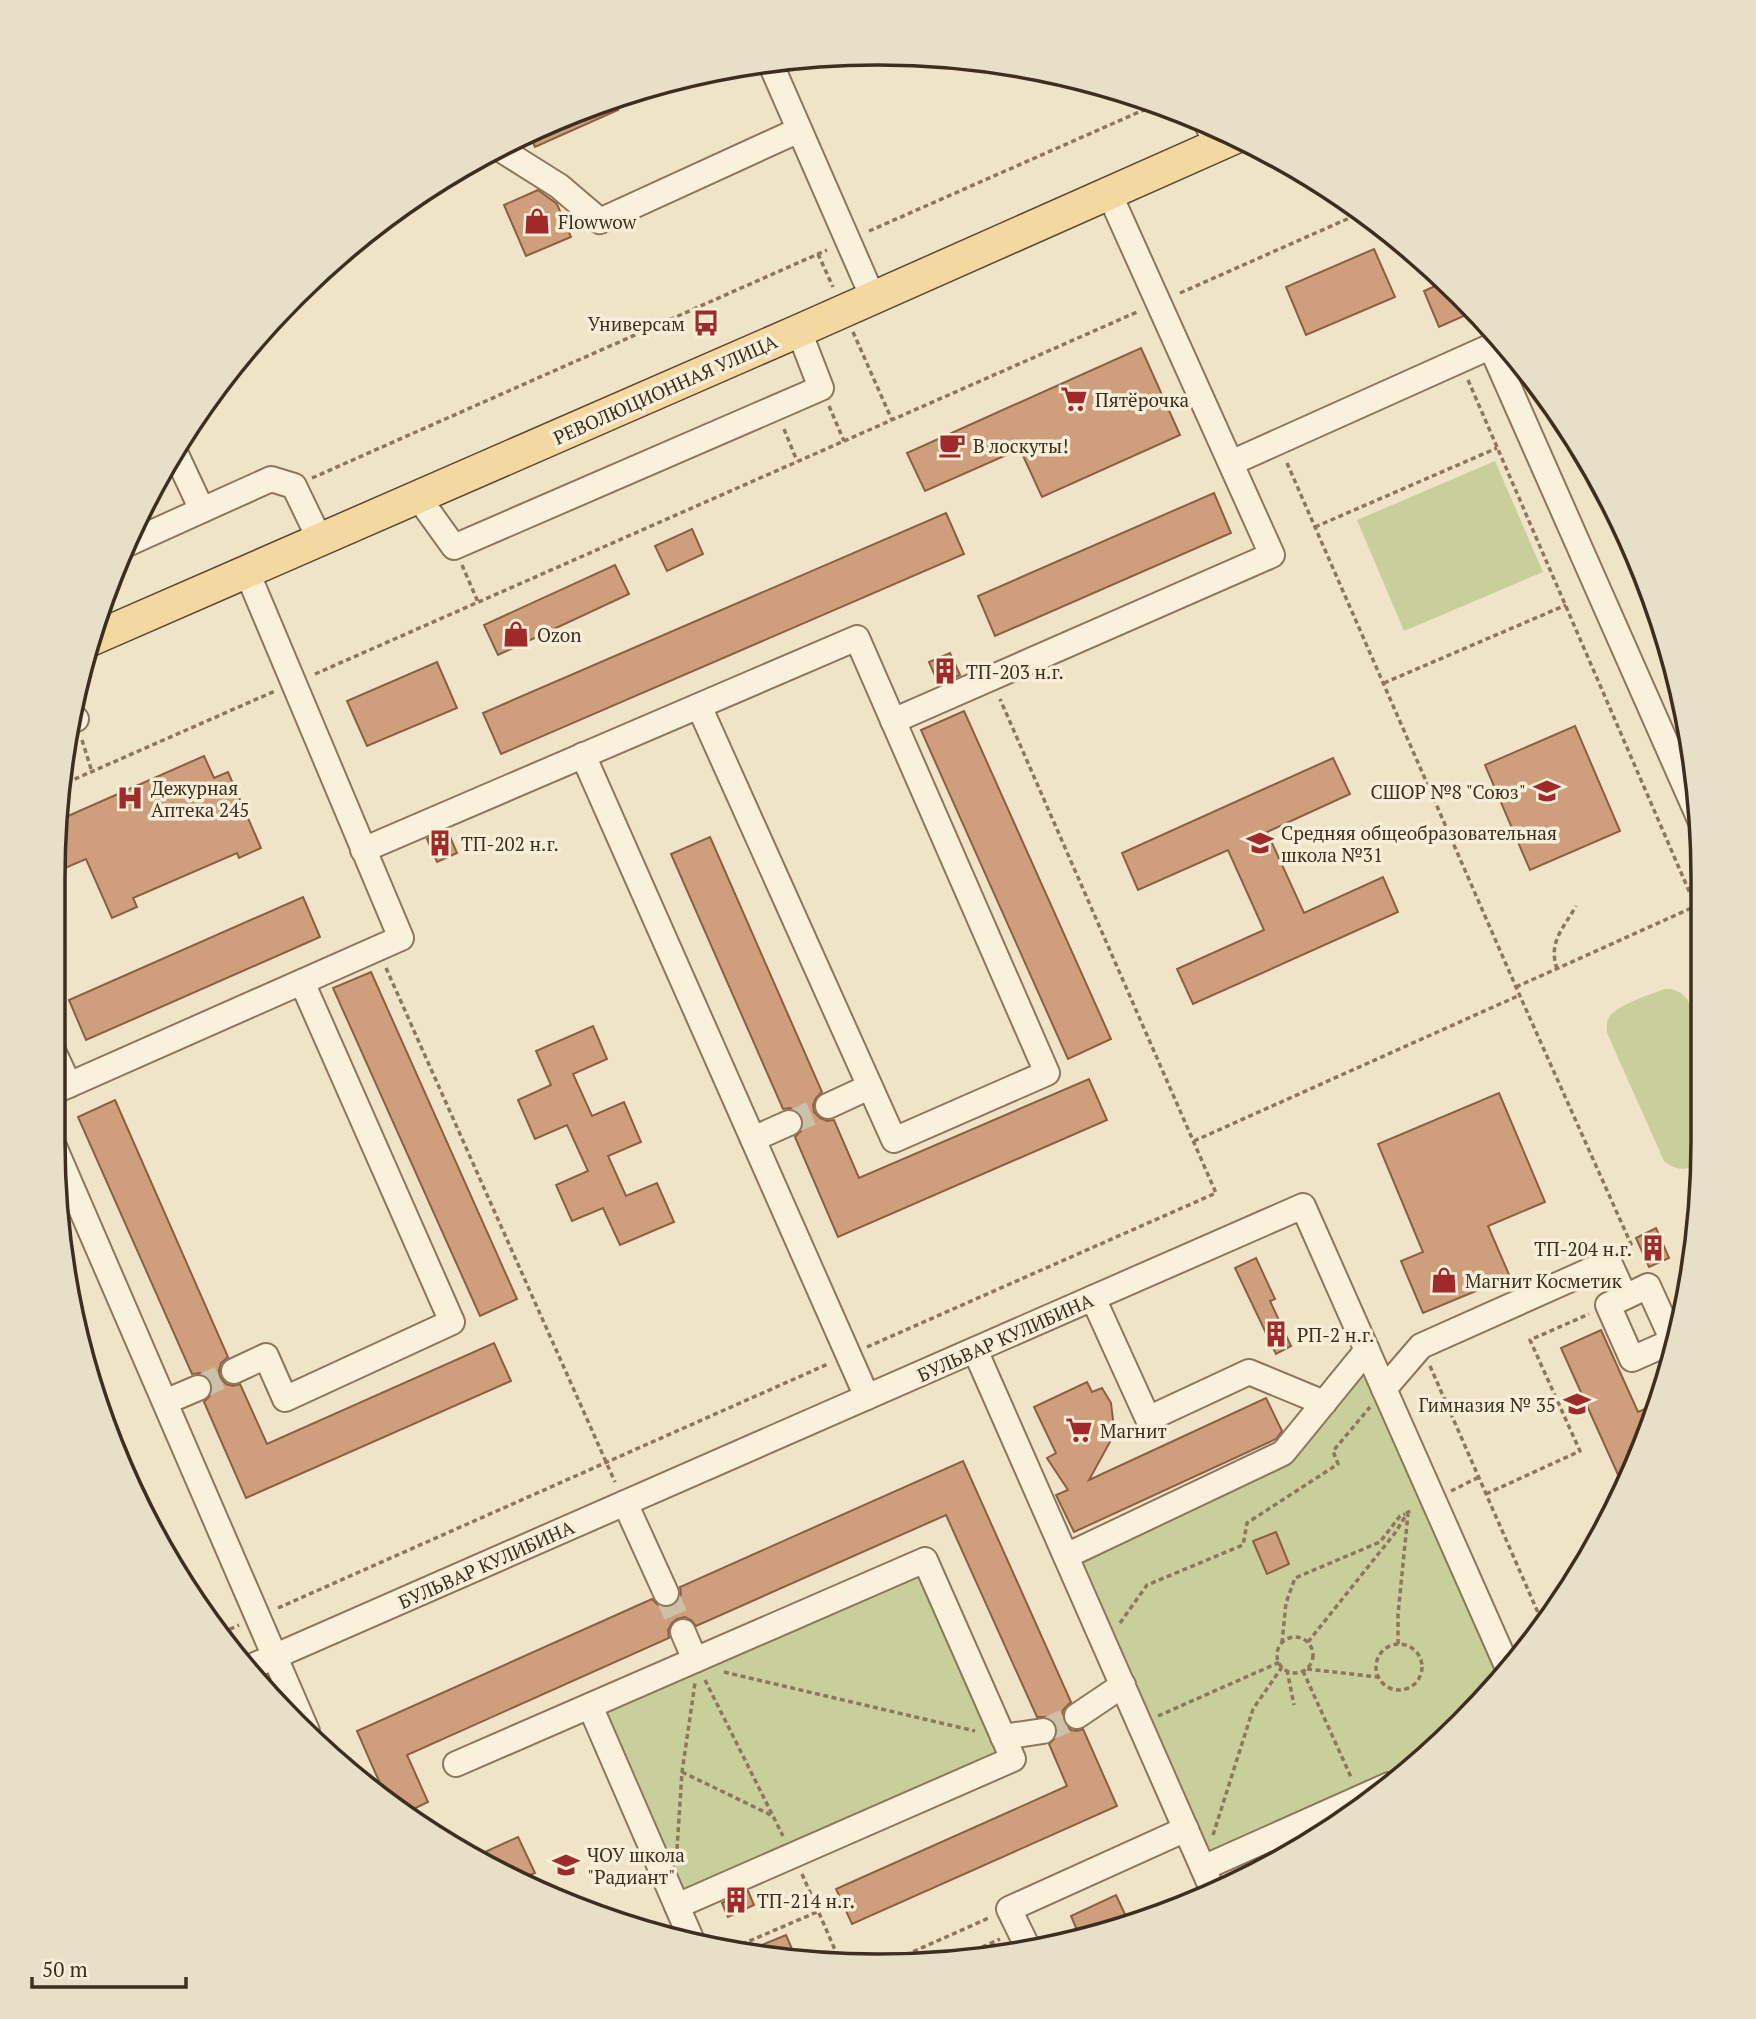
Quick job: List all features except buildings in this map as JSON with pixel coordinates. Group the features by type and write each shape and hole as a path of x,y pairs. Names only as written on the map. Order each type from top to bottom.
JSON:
{"main road":[{"name":"РЕВОЛЮЦИОННАЯ УЛИЦА","path":"103,632 844,311 1109,193 1214,138"}],"street":[{"path":"774,72 873,298"},
{"path":"508,154 559,186 600,221 799,130"},
{"path":"893,721 1272,555 1109,193"},
{"path":"418,497 454,547 776,408 821,388 799,331"},
{"path":"1231,463 1492,346"},
{"path":"1504,360 1684,774"},
{"path":"180,462 202,510"},
{"path":"140,538 271,479 294,486 320,540"},
{"path":"65,1087 401,938 247,572"},
{"path":"363,850 857,638 1047,1073 894,1140 699,706"},
{"path":"583,755 867,1397"},
{"path":"234,1371 266,1356 285,1399 452,1322 302,982"},
{"path":"828,1106 870,1087"},
{"path":"753,1139 789,1123"},
{"path":"66,1173 298,1711"},
{"name":"БУЛЬВАР КУЛИБИНА","path":"257,1665 1303,1206 1504,1659"},
{"path":"1384,1389 1422,1346 1609,1262 1616,1301"},
{"path":"1093,1298 1148,1419 1249,1372 1324,1403"},
{"path":"975,1350 1209,1883"},
{"path":"1066,1556 1283,1453 1367,1350"},
{"path":"165,1402 198,1388"},
{"path":"625,1503 666,1593"},
{"path":"456,1764 696,1663 925,1560 1013,1759 677,1906"},
{"path":"683,1632 696,1663"},
{"path":"1077,1716 1122,1685"},
{"path":"590,1706 688,1932"},
{"path":"1003,1738 1043,1731"},
{"path":"1203,1868 1350,1802"},
{"path":"1019,1928 1186,1829"}],"path":[{"path":"294,486 1143,109"},
{"path":"71,781 1351,217"},
{"path":"818,254 892,420"},
{"path":"1460,361 1691,894"},
{"path":"821,388 844,441"},
{"path":"776,408 797,462"},
{"path":"1278,442 1631,1244 1609,1262"},
{"path":"1315,527 1497,448"},
{"path":"454,547 478,602"},
{"path":"1383,684 1566,605"},
{"path":"229,1630 1216,1193 990,678"},
{"path":"1556,969 1552,956 1554,943 1576,906"},
{"path":"1516,987 1691,908"},
{"path":"378,948 625,1503"},
{"path":"1194,1141 1520,995"},
{"path":"1486,1494 1580,1451 1530,1340 1616,1301"},
{"path":"1422,1346 1539,1614"},
{"path":"1105,1645 1147,1585 1243,1545 1247,1523 1338,1464 1333,1451 1384,1389"},
{"path":"1379,1677 1305,1670 1296,1672 1287,1670 1281,1664 1278,1653 1282,1643 1286,1603 1295,1578 1380,1542 1400,1516 1479,1477"},
{"path":"1308,1642 1395,1533 1408,1512"},
{"path":"1398,1644 1398,1614 1408,1512"},
{"path":"1282,1643 1292,1637 1308,1642 1313,1653 1311,1664 1305,1670"},
{"path":"1398,1644 1412,1648 1421,1660 1422,1667 1417,1681 1404,1689 1383,1683 1379,1677 1377,1662 1384,1649 1398,1644"},
{"path":"696,1663 1003,1738"},
{"path":"662,1872 677,1860 682,1772 696,1663"},
{"path":"696,1663 793,1855 836,1953"},
{"path":"1140,1724 1281,1664"},
{"path":"1203,1868 1253,1709 1281,1664"},
{"path":"1287,1670 1294,1705"},
{"path":"1305,1670 1359,1796"},
{"path":"682,1772 773,1816"},
{"path":"745,1943 818,1912"},
{"path":"979,1948 1019,1928"},
{"path":"924,1953 1019,1928"}],"green space":[{"path":"1495,461 1543,572 1404,631 1357,520"},
{"path":"1664,989 1672,989 1687,999 1691,1008 1691,1166 1678,1168 1664,1161 1607,1033 1610,1016 1627,1004"},
{"path":"1366,1353 1502,1661 1453,1716 1362,1794 1204,1863 1070,1557 1285,1454"},
{"path":"922,1568 1005,1758 680,1900 597,1710"}],"tunnel":[{"path":"789,1123 828,1106"},
{"path":"198,1388 234,1371"},
{"path":"666,1593 683,1632"},
{"path":"1043,1731 1077,1716"}],"place":[{"name":"Flowwow","path":"537,221"},
{"name":"Универсам","path":"706,323"},
{"name":"Пятёрочка","path":"1074,399"},
{"name":"В лоскуты!","path":"952,445"},
{"name":"Ozon","path":"516,634"},
{"name":"ТП-203 н.г.","path":"945,671"},
{"name":"СШОР №8 \"Союз\"","path":"1547,791"},
{"name":"Дежурная Аптека 245","path":"130,798"},
{"name":"ТП-202 н.г.","path":"440,843"},
{"name":"Средняя общеобразовательная школа №31","path":"1260,843"},
{"name":"ТП-204 н.г.","path":"1653,1248"},
{"name":"Магнит Косметик","path":"1444,1280"},
{"name":"РП-2 н.г.","path":"1276,1334"},
{"name":"Гимназия № 35","path":"1577,1404"},
{"name":"Магнит","path":"1079,1430"},
{"name":"ЧОУ школа \"Радиант\"","path":"566,1865"},
{"name":"ТП-214 н.г.","path":"736,1900"}]}
